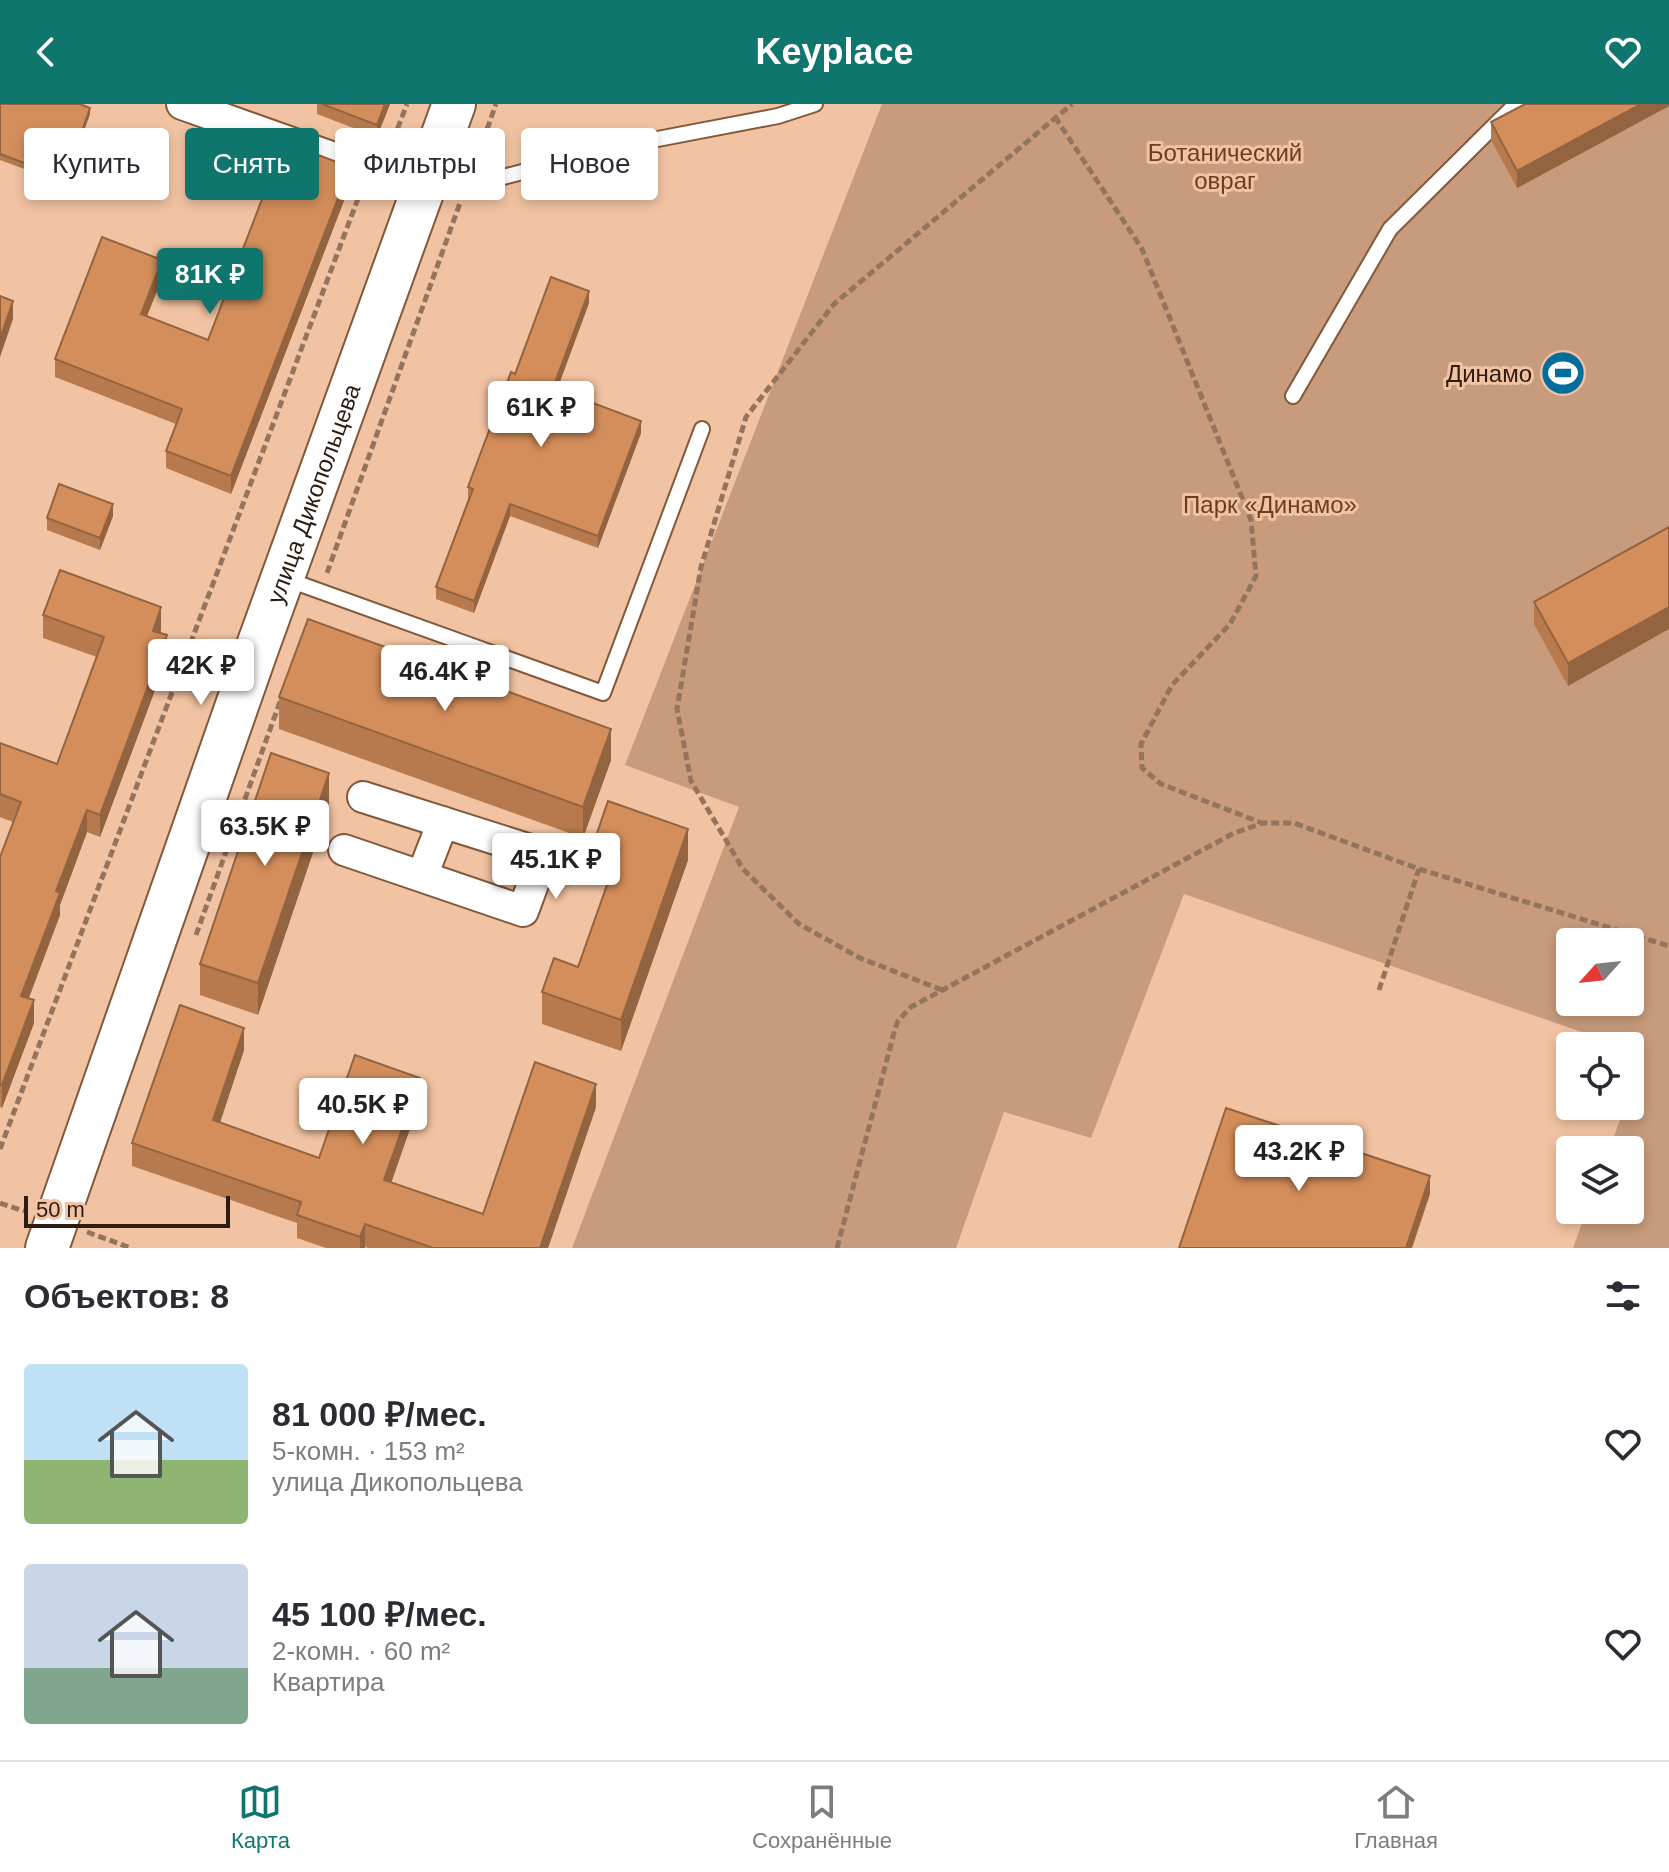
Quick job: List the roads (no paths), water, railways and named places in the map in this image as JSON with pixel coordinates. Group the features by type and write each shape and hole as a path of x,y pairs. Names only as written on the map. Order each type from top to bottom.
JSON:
{"main road":[{"name":"улица Дикопольцева","path":"446,128 454,104"},
{"name":"улица Дикопольцева","path":"47,1248 301,585 421,200"}],"street":[{"path":"182,104 335,158"},
{"path":"344,850 523,911 540,863 443,822 363,797"},
{"path":"422,876 443,822"}],"lane":[{"path":"505,176 621,146 778,116 815,104"},
{"path":"1293,396 1390,229 1516,104"},
{"path":"301,585 603,693 702,429"}],"place":[{"name":"Динамо","path":"1563,373"}],"park label":[{"name":"Ботанический овраг","path":"1225,166"},
{"name":"Парк «Динамо»","path":"1270,504"}]}
